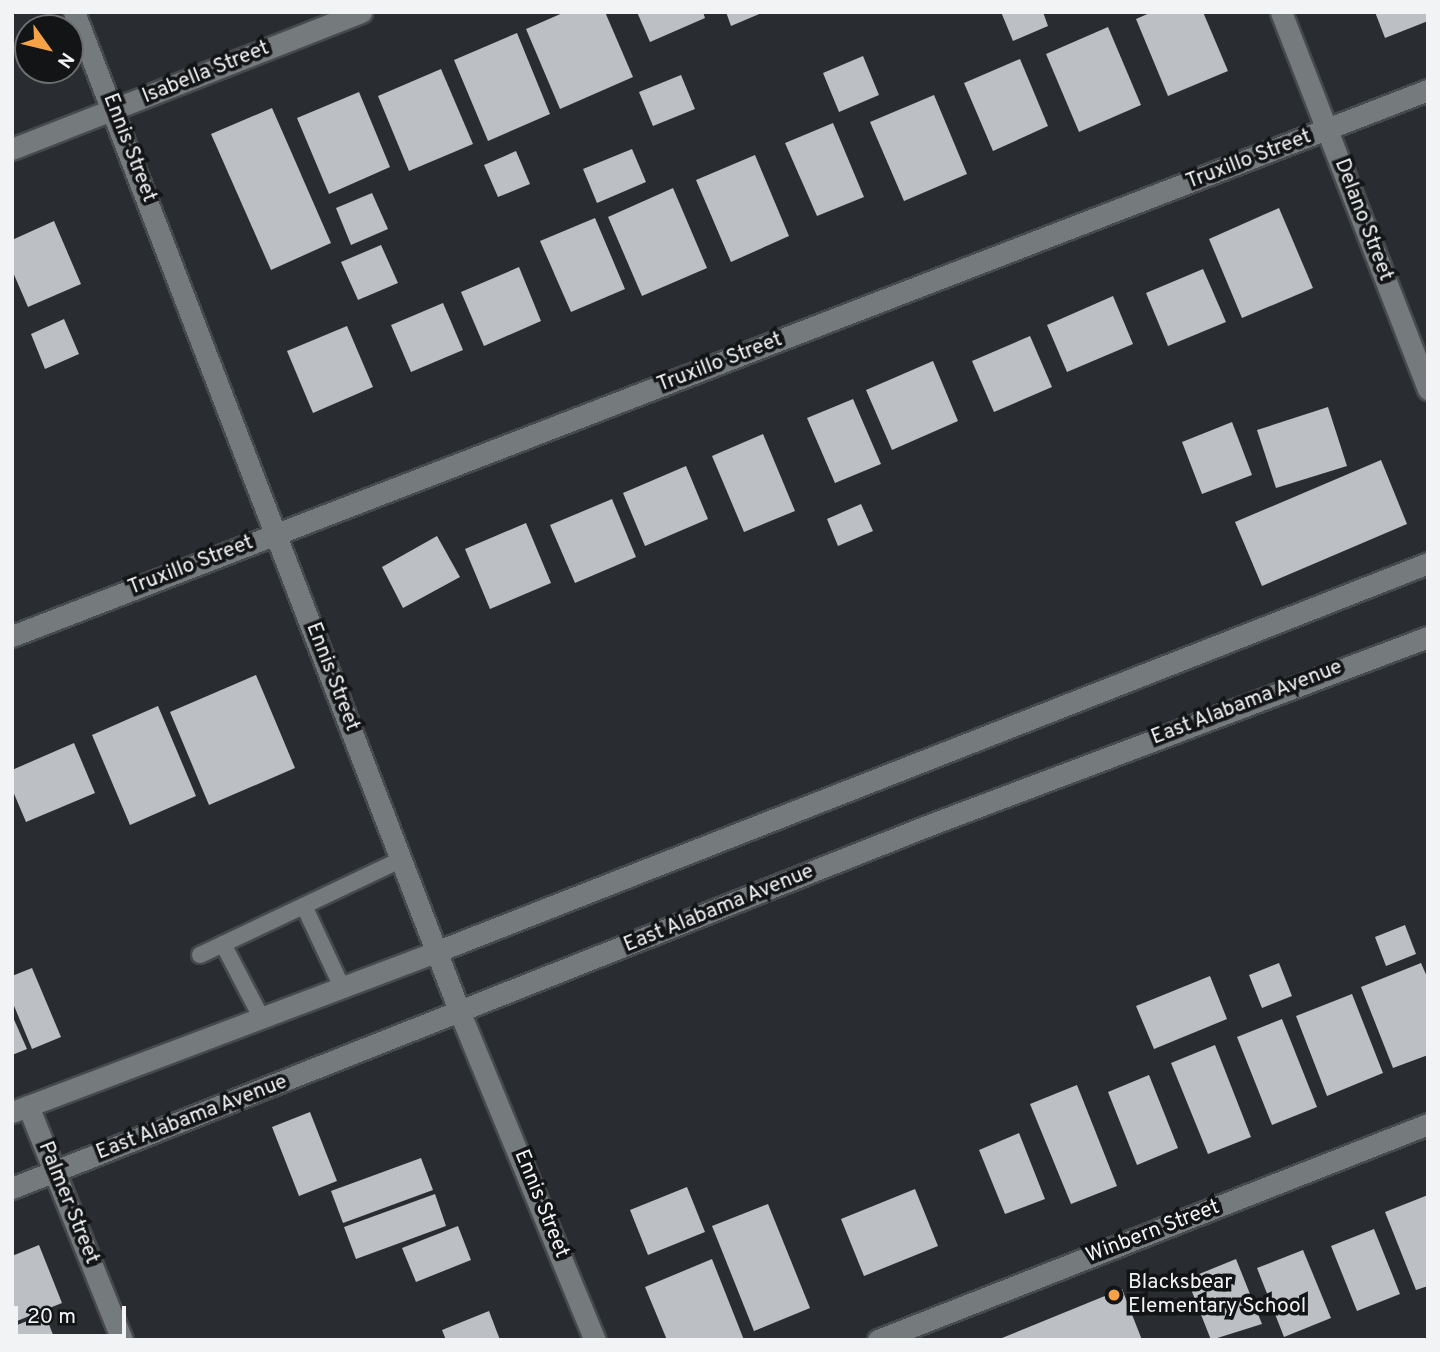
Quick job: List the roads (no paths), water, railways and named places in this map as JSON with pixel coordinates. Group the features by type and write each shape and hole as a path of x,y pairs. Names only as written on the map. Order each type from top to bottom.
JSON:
{"street":[{"name":"Ennis Street","path":"74,12 115,110 460,1013 595,1340"},
{"name":"Isabella Street","path":"12,149 361,12"},
{"name":"Delano Street","path":"1281,12 1428,389"},
{"name":"Truxillo Street","path":"12,636 1428,90"},
{"path":"20,1109 438,951 1428,563"},
{"name":"East Alabama Avenue","path":"12,1188 460,1013 962,812 1428,637"},
{"name":"Palmer Street","path":"20,1109 55,1171 122,1340"},
{"name":"Winbern Street","path":"878,1340 1428,1124"}],"lane":[{"path":"200,955 402,859"},
{"path":"304,906 342,987"},
{"path":"223,944 261,1017"}],"place":[{"name":"Blacksbear Elementary School","path":"1114,1295"}]}
